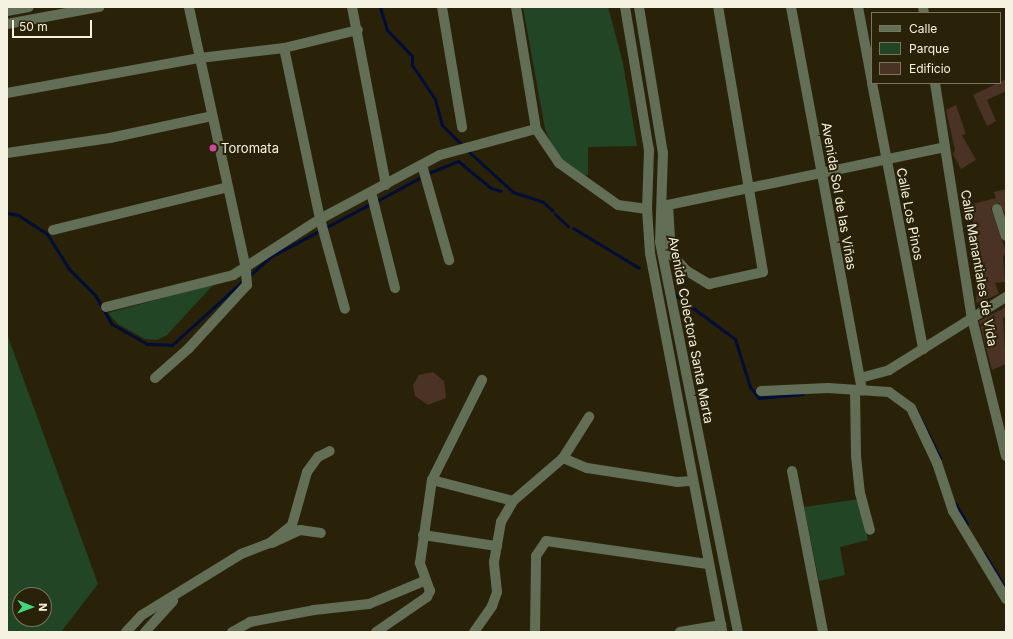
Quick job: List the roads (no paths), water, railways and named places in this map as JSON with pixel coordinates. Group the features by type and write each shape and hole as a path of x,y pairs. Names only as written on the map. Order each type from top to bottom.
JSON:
{"street":[{"path":"7,11 29,7"},
{"path":"7,24 99,7"},
{"path":"155,378 189,348 247,285 246,270 189,7"},
{"path":"352,7 358,30 386,185"},
{"path":"442,7 462,127"},
{"path":"516,7 536,129 565,167 618,205 646,208"},
{"name":"Avenida Colectora Santa Marta","path":"625,7 649,150 646,208 650,254 693,481 707,564 721,628"},
{"name":"Avenida Colectora Santa Marta","path":"639,7 663,153 663,206 660,242 738,632"},
{"path":"718,7 749,188 765,268 761,274 709,284 687,271 671,254 663,206 749,188 820,173 945,147"},
{"name":"Avenida Sol de las Viñas","path":"792,7 820,173 860,378 858,390 856,456 860,493 870,530"},
{"name":"Calle Los Pinos","path":"858,7 871,77"},
{"path":"7,93 200,58 284,48 358,30"},
{"path":"284,48 320,219 345,309"},
{"name":"Calle Los Pinos","path":"872,84 923,349"},
{"name":"Calle Manantiales de Vida","path":"935,84 972,318 1004,432 1006,456"},
{"path":"7,153 110,138 212,116"},
{"path":"106,307 246,270 320,219 440,155 536,129"},
{"path":"422,165 449,260"},
{"path":"53,230 228,187"},
{"path":"371,192 395,288"},
{"path":"997,210 1006,236"},
{"path":"860,378 889,370 1006,297"},
{"path":"376,632 427,598 430,591 424,581 420,563 432,480 482,380"},
{"path":"761,391 828,388 889,392 911,408 937,463 953,511 1006,599"},
{"path":"474,632 492,606 496,592 497,546 501,522 513,501 563,458 589,417"},
{"path":"270,543 292,525 307,472 318,457 330,451"},
{"path":"563,458 595,469 677,482 693,481"},
{"path":"792,471 823,632"},
{"path":"432,480 513,501"},
{"path":"126,632 142,615 241,554 300,530 321,533"},
{"path":"423,535 497,546"},
{"path":"535,632 536,556 546,541 707,564"},
{"path":"232,632 265,619 369,604 424,581"},
{"path":"145,632 181,592"},
{"path":"680,632 721,628"}],"waterway":[{"path":"380,7 387,30 412,56 412,65 435,99 442,125 461,144"},
{"path":"468,151 513,192 543,202 553,211"},
{"path":"426,174 458,161 491,188 501,191"},
{"path":"375,202 419,178"},
{"path":"249,276 270,257 370,204"},
{"path":"7,213 18,215 47,234 69,269 95,295 112,324 147,344 172,345 244,280"},
{"path":"555,214 568,226"},
{"path":"573,228 639,268"},
{"path":"674,294 735,339 750,387 759,398 803,394"},
{"path":"915,408 940,458"},
{"path":"955,503 967,524"},
{"path":"984,553 1006,589"}],"place":[{"name":"Toromata","path":"213,148"}]}
